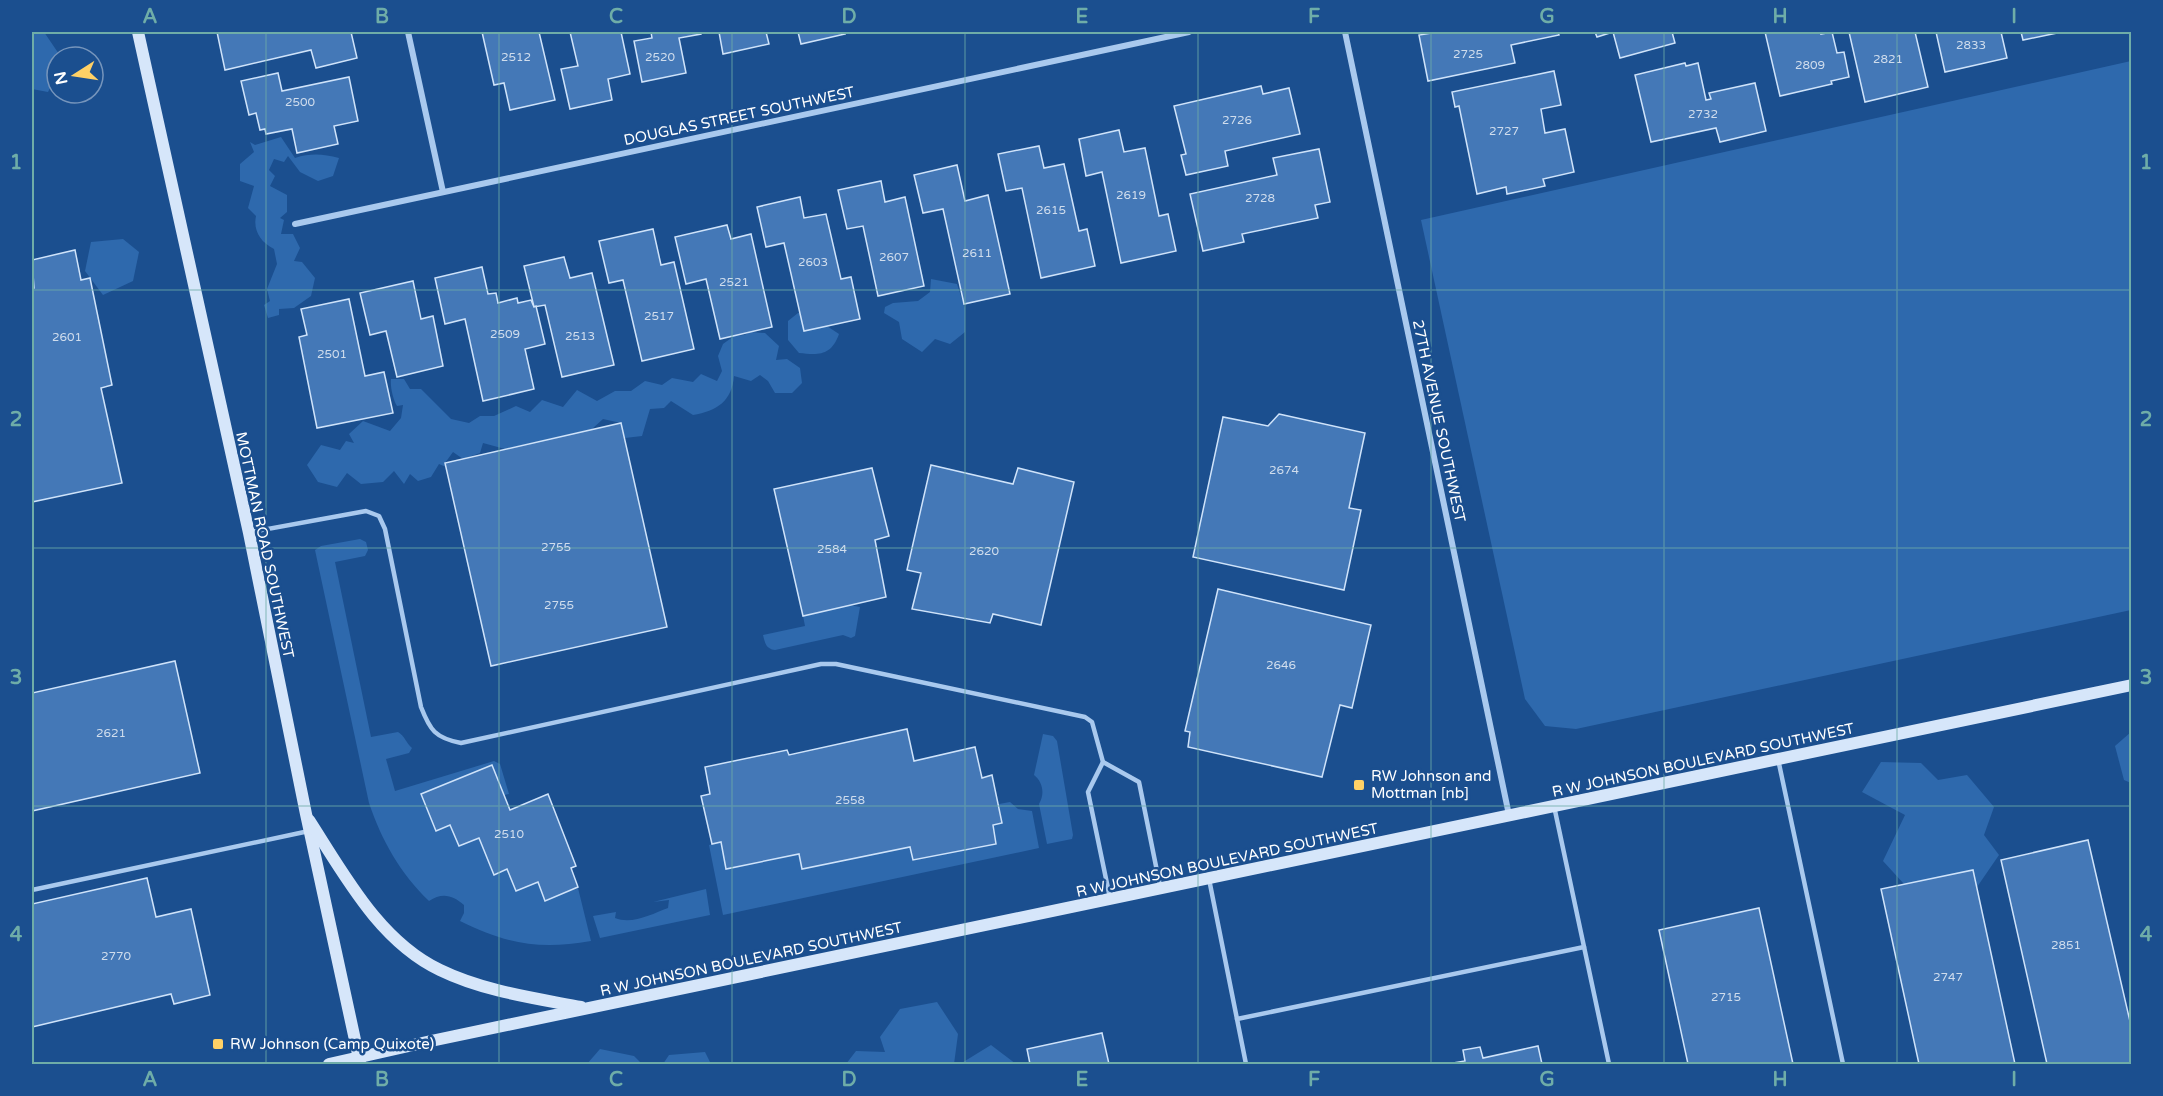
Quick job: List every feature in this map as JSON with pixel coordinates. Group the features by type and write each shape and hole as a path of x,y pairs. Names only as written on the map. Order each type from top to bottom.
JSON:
{"street":[{"name":"MOTTMAN ROAD SOUTHWEST","path":"138,32 249,533 309,831 359,1061"},
{"path":"408,32 443,192"},
{"name":"DOUGLAS STREET SOUTHWEST","path":"295,224 1189,32"},
{"name":"27TH AVENUE SOUTHWEST","path":"1345,32 1509,816"},
{"name":"R W JOHNSON BOULEVARD SOUTHWEST","path":"329,1065 359,1061 588,1009 2132,685"},
{"path":"306,814 354,888 378,919 400,943 422,960 440,970 480,985 588,1009"}],"lane":[{"path":"249,533 366,511 379,516 385,529 421,707 429,727 444,740 461,743 821,664 836,664 1085,717 1092,722 1103,762 1088,792 1111,899"},
{"path":"1778,759 1843,1065"},
{"path":"1103,762 1139,782 1161,889"},
{"path":"1554,806 1609,1065"},
{"path":"32,890 309,831"},
{"path":"1209,879 1246,1065"},
{"path":"1237,1018 1584,947"}],"shaded area":[{"path":"32,32 44,32 53,45 45,45 45,91 32,89"},
{"path":"2131,61 2131,610 1576,729 1545,726 1525,699 1421,220"},
{"path":"281,137 295,158 317,155 339,158 333,176 318,181 300,172 288,156 284,162 274,159 269,170 275,176 270,186 287,195 287,212 280,218 284,220 281,234 293,234 300,248 294,261 302,262 315,278 311,296 294,308 279,309 279,315 268,318 264,305 270,301 267,289 277,264 274,249 259,235 256,216 248,208 254,186 240,181 240,164 254,152 250,142 255,145"},
{"path":"123,239 139,252 133,281 103,295 85,271 91,242"},
{"path":"931,279 957,284 965,308 965,332 950,344 935,339 922,352 902,339 899,322 884,313 885,307 893,303 918,301 930,292"},
{"path":"804,311 839,334 828,350 818,354 799,353 788,340 788,321"},
{"path":"751,332 765,333 779,346 776,360 787,359 800,368 802,383 792,393 775,393 768,381 760,375 751,381 734,376 733,385 726,398 709,411 693,415 671,401 664,408 650,409 642,436 625,438 621,423 603,419 592,429 505,449 483,443 480,453 463,459 453,452 445,463 446,467 439,464 431,477 418,481 410,474 404,484 394,471 383,482 361,484 347,473 337,487 318,482 307,465 321,445 340,450 346,441 354,443 349,434 363,421 390,431 401,418 403,405 397,406 391,389 391,379 404,379 410,389 421,389 451,419 469,423 480,416 494,416 516,406 530,412 542,400 563,407 577,390 597,401 615,391 631,391 645,381 662,385 672,378 693,382 701,374 717,381 722,371 718,356 723,344 734,336"},
{"path":"360,539 366,542 368,550 365,556 335,562 371,737 398,732 412,748 409,753 386,759 395,791 494,761 500,764 509,794 504,795 492,765 421,794 436,831 450,825 459,846 479,838 494,874 507,869 516,891 538,882 546,900 578,888 591,941 539,945 508,940 477,929 460,921 464,913 464,905 456,899 438,896 429,901 409,879 393,856 369,803 315,550 321,546"},
{"path":"849,605 860,607 855,636 851,638 843,635 775,650 765,643 763,635 805,626 803,616"},
{"path":"2131,732 2131,783 2124,780 2115,746"},
{"path":"1043,734 1053,736 1057,741 1073,835 1072,839 1047,844 1039,804 1042,788 1034,775"},
{"path":"1881,762 1921,763 1938,780 1967,775 1994,807 1984,835 1999,855 1977,887 1951,893 1904,884 1883,861 1905,815 1862,792"},
{"path":"1010,802 1018,809 1032,811 1039,848 723,915 709,845 721,842 727,869 799,854 802,869 910,847 996,844 993,825 1002,823 999,804"},
{"path":"706,889 710,915 600,938 593,916 616,912 615,918 622,920 642,918 668,908 669,900 653,902"},
{"path":"937,1002 958,1034 954,1064 846,1064 856,1051 885,1052 880,1037 900,1009"},
{"path":"991,1045 1016,1064 960,1064"},
{"path":"600,1049 634,1056 642,1064 587,1064"},
{"path":"705,1052 711,1064 663,1064 669,1055"}],"building":[{"path":"217,32 351,32 357,58 316,68 311,50 225,70"},
{"path":"482,32 539,32 555,100 510,110 504,83 494,85"},
{"path":"570,32 621,32 630,74 608,79 612,100 570,109 561,69 578,66"},
{"path":"651,32 701,32 701,34 679,38 686,73 642,82 634,41 652,38"},
{"path":"719,32 766,32 769,44 723,54"},
{"path":"798,32 844,32 845,34 801,44"},
{"path":"1438,32 1558,32 1559,35 1511,45 1515,63 1428,81 1419,35"},
{"path":"1595,32 1613,32 1597,37"},
{"path":"1613,32 1672,32 1675,43 1620,58"},
{"path":"1765,32 1821,32 1821,34 1832,32 1837,53 1844,52 1849,77 1831,81 1832,84 1780,96"},
{"path":"1849,32 1915,32 1928,87 1865,102"},
{"path":"1936,32 2001,32 2007,58 1945,72"},
{"path":"2021,32 2062,32 2023,40"},
{"path":"1685,63 1686,66 1698,63 1706,100 1711,99 1709,93 1755,83 1766,131 1720,142 1716,128 1651,142 1635,75"},
{"path":"1554,71 1561,105 1541,109 1545,133 1565,129 1574,172 1543,179 1545,186 1507,194 1506,187 1477,194 1459,106 1455,107 1452,92"},
{"path":"278,73 282,91 349,77 358,121 334,126 338,144 297,153 292,129 266,134 265,129 260,130 256,113 249,115 241,81"},
{"path":"1261,86 1263,94 1289,88 1300,134 1225,151 1228,166 1186,175 1181,155 1186,154 1174,106"},
{"path":"1119,130 1124,152 1145,148 1159,216 1168,214 1176,251 1121,263 1102,172 1086,176 1079,139"},
{"path":"1039,146 1044,168 1064,164 1079,231 1087,229 1095,266 1041,278 1022,188 1006,191 998,154"},
{"path":"1319,149 1330,202 1315,205 1318,218 1242,234 1244,242 1203,251 1190,194 1277,175 1273,158"},
{"path":"957,165 965,201 988,195 1010,294 964,304 943,209 923,213 914,175"},
{"path":"881,181 885,202 905,197 924,286 878,296 863,226 847,229 838,190"},
{"path":"800,197 804,218 826,214 841,279 851,277 860,319 804,331 784,243 766,247 757,207"},
{"path":"727,225 731,239 751,234 772,327 720,339 706,279 686,284 675,237"},
{"path":"653,229 661,265 674,262 694,349 642,361 623,280 609,283 599,241"},
{"path":"75,250 81,280 90,278 112,385 101,388 122,483 32,502 32,289 34,288 32,260"},
{"path":"564,257 570,278 592,273 614,365 562,377 545,305 534,307 524,266"},
{"path":"482,267 488,294 496,293 498,303 517,298 518,303 531,300 534,307 536,306 545,344 525,349 534,389 483,401 465,319 445,324 435,278"},
{"path":"413,281 421,319 433,316 443,366 397,377 386,331 370,335 360,293"},
{"path":"349,299 365,376 384,372 393,413 317,428 299,337 307,335 301,309"},
{"path":"1279,414 1365,433 1349,508 1361,510 1344,590 1193,557 1223,417 1268,426"},
{"path":"621,423 667,627 491,666 445,463"},
{"path":"931,465 1013,484 1018,468 1074,482 1041,625 993,614 990,623 912,609 921,573 907,570"},
{"path":"872,468 889,536 875,540 886,597 803,616 774,489"},
{"path":"1218,589 1371,625 1352,708 1340,705 1322,777 1188,747 1190,732 1185,731"},
{"path":"175,661 200,773 32,811 32,693"},
{"path":"907,729 914,761 975,747 982,778 992,775 1002,823 993,825 996,844 913,860 910,847 802,869 799,854 726,869 721,842 712,844 701,796 710,794 705,767 787,750 789,755"},
{"path":"492,765 510,810 548,794 576,866 571,868 578,887 545,901 538,882 516,891 507,869 494,875 479,838 459,846 450,825 436,831 421,794"},
{"path":"2088,840 2132,1030 2132,1064 2047,1064 2001,860"},
{"path":"1973,870 2015,1064 1919,1064 1881,889"},
{"path":"147,878 156,917 191,909 210,995 174,1004 171,994 32,1027 32,904"},
{"path":"1759,908 1793,1064 1688,1064 1659,930"},
{"path":"1102,1033 1109,1064 1030,1064 1027,1049"},
{"path":"1538,1046 1542,1064 1447,1064 1465,1061 1463,1050 1480,1047 1483,1058"}],"place":[{"name":"RW Johnson and Mottman [nb]","path":"1359,785"},
{"name":"RW Johnson (Camp Quixote)","path":"218,1044"}]}
